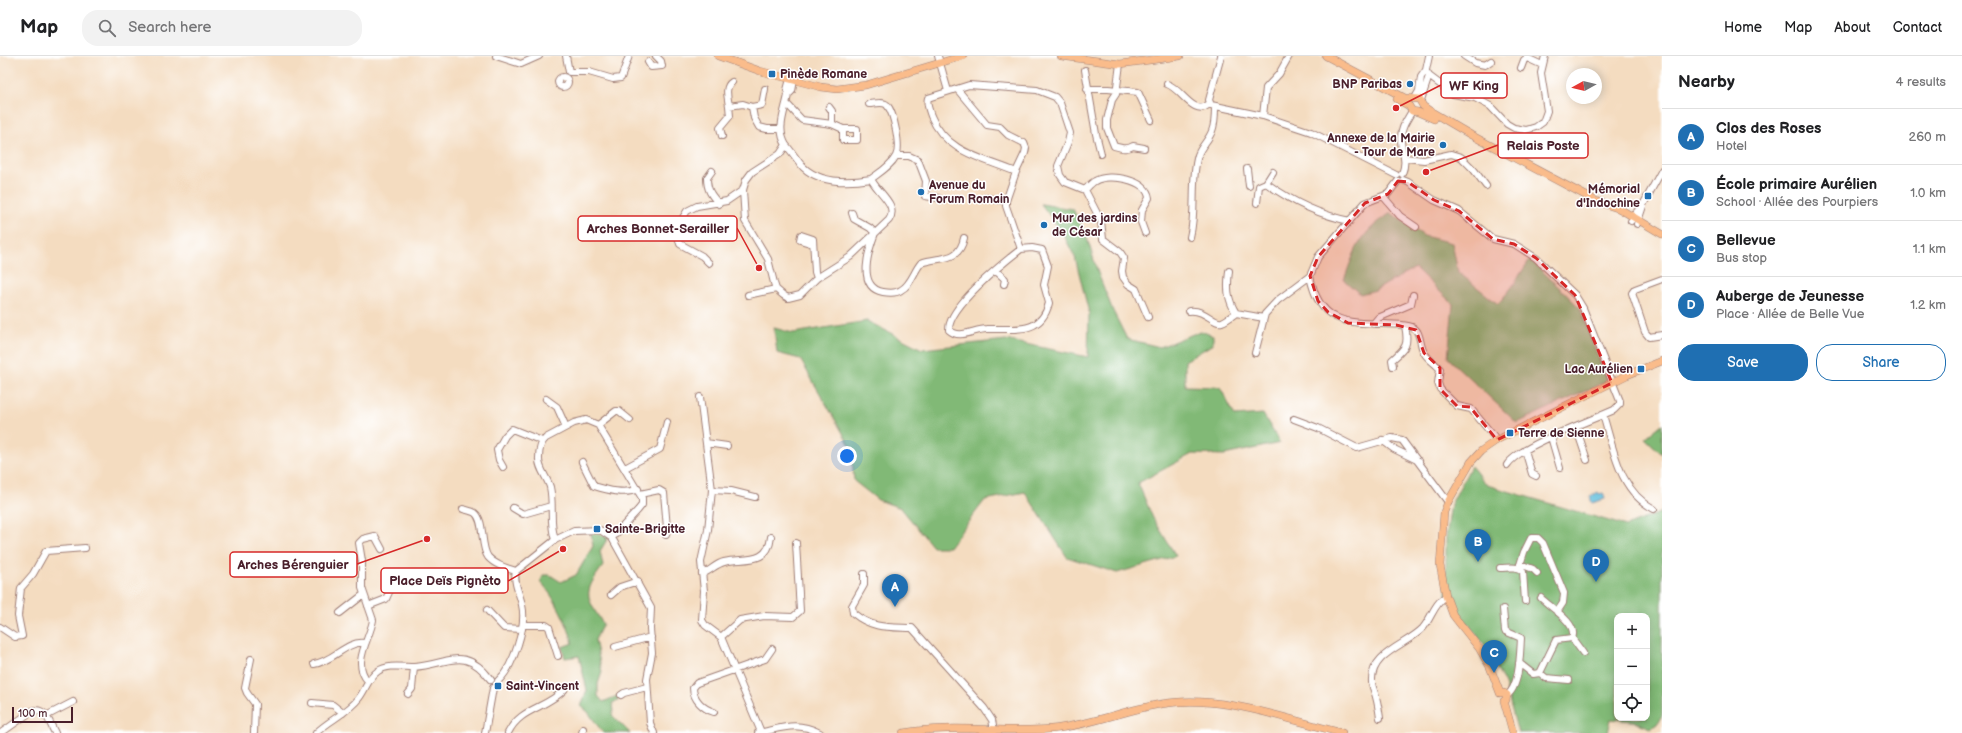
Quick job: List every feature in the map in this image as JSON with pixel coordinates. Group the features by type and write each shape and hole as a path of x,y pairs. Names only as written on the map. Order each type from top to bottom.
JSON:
{"main road":[{"path":"718,56 760,71 790,78 845,86 942,59 963,56"},
{"path":"721,56 821,87 846,89 924,68 942,59"},
{"path":"1061,56 1120,64 1180,56"},
{"path":"1326,56 1471,135 1662,234"},
{"path":"1635,220 1662,237"},
{"path":"1512,732 1504,697 1490,667 1453,615 1446,596 1440,565 1444,512 1448,502 1471,462 1497,440 1612,383 1662,361"},
{"path":"903,733 933,730 1071,729 1161,704 1182,701 1205,702 1238,707 1342,733"},
{"path":"1055,733 1162,708 1182,705 1225,708 1326,733"}],"street":[{"path":"496,56 517,64 521,64 539,56"},
{"path":"566,56 567,75 589,72 618,79 622,75 629,56"},
{"path":"648,62 651,67 662,66 661,61 656,56"},
{"path":"957,56 942,59 952,90 987,125 1000,127 1008,134 1024,143 1026,148 1006,201 1006,206 1020,249"},
{"path":"1263,116 1266,88 1279,74 1289,56"},
{"path":"1416,105 1421,77 1426,70 1429,56"},
{"path":"1464,56 1475,63 1485,65 1490,61"},
{"path":"1426,70 1429,76 1440,82 1452,94 1475,98 1490,106 1507,124 1514,128 1526,130 1536,127 1543,122 1547,111 1541,80 1542,65 1545,56"},
{"path":"1209,104 1221,57"},
{"path":"1521,68 1524,60 1527,58 1542,65"},
{"path":"1120,64 1116,90 1107,120 1107,128 1114,146 1122,149 1133,146 1144,148"},
{"path":"1085,70 1087,89 1101,154"},
{"path":"1255,354 1264,318 1278,300 1310,276 1318,257 1365,203 1383,196 1394,189 1400,178 1405,158 1400,139 1402,130 1416,105 1429,76"},
{"path":"790,78 787,90 787,104 780,129 781,138 804,167 813,174 825,179 841,182 871,179 882,171 897,156 897,134 888,106 883,103 869,104"},
{"path":"722,136 720,128 730,116 727,90 729,84 732,82"},
{"path":"1167,84 1174,86 1186,100 1199,107 1209,104 1216,107 1263,116 1311,132 1408,182 1434,200 1459,211 1493,239 1514,244 1536,258 1575,296 1583,308 1620,400 1620,404 1604,415 1551,437 1525,450 1510,459 1507,465"},
{"path":"1016,172 961,150 944,137 932,119 927,101 928,98 968,85 1037,90 1055,97 1060,103 1070,133 1058,166 1060,175 1065,182 1086,190 1102,221 1103,239 1120,252 1124,258 1122,271 1123,277 1128,284 1136,290 1148,317"},
{"path":"729,106 743,104 752,107 762,105 765,89"},
{"path":"1087,89 1138,92 1151,120"},
{"path":"787,104 802,120 832,124 843,129"},
{"path":"752,107 754,118 759,127 767,129 780,129"},
{"path":"829,107 832,111 832,124"},
{"path":"1190,237 1194,222 1195,209 1193,197 1198,155 1212,132 1216,107"},
{"path":"786,145 780,154 752,172 746,180 743,190 745,221 768,259 776,289 783,295 794,297 800,295 817,278 850,257 889,220 893,214 891,205 878,192 871,179"},
{"path":"1405,158 1424,160 1451,154 1461,158 1474,170 1486,186"},
{"path":"897,156 909,156 918,160 926,181 925,196 938,198"},
{"path":"1247,169 1249,186"},
{"path":"1635,220 1662,170"},
{"path":"712,171 707,178 707,187 710,194 719,204"},
{"path":"1241,187 1259,186 1266,183 1273,172"},
{"path":"1086,190 1094,182 1111,177 1127,180 1141,186 1148,192 1149,198 1142,210 1141,222 1145,233"},
{"path":"1266,183 1274,190 1309,210 1350,221"},
{"path":"1257,203 1259,186"},
{"path":"709,263 702,256 680,244 676,229 687,211 697,206 719,204 728,201 743,190"},
{"path":"1383,196 1400,216 1416,227"},
{"path":"986,198 1006,201"},
{"path":"852,213 854,219 870,228 875,233"},
{"path":"1337,218 1343,227"},
{"path":"875,233 866,261 867,274 874,289 888,293 901,291 921,263 953,256 962,248 964,238"},
{"path":"814,244 815,272 817,278"},
{"path":"1038,248 1042,250 1047,261 1048,270 1044,284 1050,303 1044,316 1032,326 1022,330 987,329 960,335 954,334 949,330 951,318 967,297 1020,249 1038,248"},
{"path":"996,271 1005,279 1004,284"},
{"path":"1229,271 1228,292 1231,305 1236,313"},
{"path":"1310,276 1318,301 1328,312 1340,321 1405,326 1416,330 1424,353 1440,369 1438,383 1440,389 1457,406 1471,409 1497,440"},
{"path":"1662,279 1635,289 1632,293 1644,332 1649,337 1662,335"},
{"path":"748,295 776,289"},
{"path":"1373,324 1378,318 1411,304 1413,295"},
{"path":"1190,310 1204,312 1216,322 1222,322 1236,313 1264,318"},
{"path":"1393,366 1392,360 1403,351 1407,344 1408,338 1405,326"},
{"path":"700,396 712,490 708,530 702,554 704,591 702,620 705,625 721,637 735,669 759,733 797,726 804,726 820,733"},
{"path":"546,399 557,407 566,427"},
{"path":"598,425 616,411 630,420"},
{"path":"1604,415 1618,463 1630,491 1638,500 1654,509"},
{"path":"1294,419 1318,428 1357,448 1382,440 1397,438 1402,440 1448,502"},
{"path":"542,441 566,427 586,420 598,425 639,492 642,504 612,538"},
{"path":"625,468 660,449 667,422"},
{"path":"1576,427 1586,460"},
{"path":"503,467 499,460 497,450 505,436 512,429 542,441"},
{"path":"1551,437 1560,468"},
{"path":"1382,440 1394,449 1419,461"},
{"path":"542,441 539,459 550,486 552,529 555,540"},
{"path":"706,443 726,446"},
{"path":"1525,450 1532,474 1536,476"},
{"path":"582,462 594,486 607,491 639,492 659,490 664,493 667,528 666,535"},
{"path":"712,490 731,491 755,497"},
{"path":"513,508 524,514 552,506"},
{"path":"463,509 475,513 480,520 484,548 488,556 497,564 516,571"},
{"path":"493,688 498,686 498,681 507,671 522,627 524,615 515,581 516,571 555,540 574,531 586,529 600,530 612,538 638,581 651,608 652,653 648,670 647,687 650,723 654,733"},
{"path":"368,681 362,669 364,643 373,620 363,595 360,543 363,539 375,536 382,550"},
{"path":"702,574 722,562 751,560 758,557 767,549 771,537"},
{"path":"1525,601 1523,572 1520,566 1531,538 1538,538 1543,543 1564,593 1563,603 1557,612"},
{"path":"721,637 740,620 764,616 793,617 800,611 796,543"},
{"path":"0,627 14,637 22,636 18,616 21,588 33,574 46,550 85,548"},
{"path":"1500,568 1520,566 1533,568 1537,573"},
{"path":"864,574 864,585 852,606 853,613 864,622 884,627 912,628 984,708 992,720 994,730"},
{"path":"611,596 620,587 638,581"},
{"path":"368,606 386,599 390,590"},
{"path":"340,613 363,595"},
{"path":"1380,718 1378,703 1372,684 1372,675 1375,667 1394,648 1422,629 1432,615 1438,601 1446,596"},
{"path":"1541,598 1565,618 1572,627 1574,635 1572,638"},
{"path":"1503,609 1503,625 1505,631 1521,638 1519,663 1514,687 1504,697"},
{"path":"487,610 504,628 546,625 549,627 558,656"},
{"path":"615,647 651,637"},
{"path":"1540,673 1556,640 1568,637 1572,638 1583,653"},
{"path":"314,664 329,660 351,644 364,643"},
{"path":"714,712 708,710 695,698 694,688 702,680 765,659 772,649"},
{"path":"316,733 358,700 368,681 384,668 414,667 452,658 460,659 480,667 491,680 490,684 493,688 485,733"},
{"path":"251,659 245,688 255,704 256,710 254,733"},
{"path":"1519,663 1533,674 1540,673 1546,678 1569,680"},
{"path":"408,694 412,689 414,667"},
{"path":"491,680 496,679 498,681"},
{"path":"621,695 647,687"},
{"path":"508,733 519,718 555,699 564,690"},
{"path":"46,716 73,702"},
{"path":"312,703 333,705 343,713"},
{"path":"1,733 32,711 42,710 55,733"}],"highlighted area":[{"path":"1398,181 1408,182 1434,200 1459,211 1493,239 1514,244 1536,258 1575,295 1612,383 1497,440 1470,407 1457,406 1440,389 1440,368 1424,353 1416,330 1396,325 1348,323 1328,312 1318,301 1310,276 1318,257 1365,203 1388,194"}],"green space":[{"path":"1041,204 1073,209 1087,238 1098,273 1113,311 1127,339 1160,347 1201,331 1213,336 1213,344 1185,361 1185,386 1220,387 1235,416 1263,414 1280,443 1224,455 1192,454 1138,483 1153,518 1176,556 1117,573 1067,557 1025,492 985,500 949,547 933,547 901,508 878,500 854,481 851,447 800,359 777,353 774,328 793,333 867,321 922,349 1006,340 1088,357 1089,313 1075,257 1062,232"},
{"path":"1391,213 1424,236 1452,243 1458,272 1498,304 1512,287 1530,259 1580,308 1607,381 1517,423 1448,358 1453,304 1415,268 1376,290 1360,294 1344,280 1360,242 1372,227"},
{"path":"1662,424 1662,454 1645,438"},
{"path":"1471,466 1487,485 1626,526 1662,512 1662,715 1657,724 1651,728 1633,721 1650,721 1650,613 1614,613 1614,719 1611,719 1608,733 1518,733 1505,684 1484,644 1446,596 1446,538 1451,504"},
{"path":"591,533 601,534 608,538 600,551 603,566 596,575 589,589 590,601 603,624 595,640 602,672 598,684 598,696 603,702 617,696 618,701 612,703 614,710 612,715 630,733 603,733 588,712 581,706 587,690 579,656 565,658 562,647 573,643 556,603 541,582 543,575 550,575 561,582 576,575 593,546"}],"water":[{"path":"1598,492 1599,494 1603,493 1605,499 1592,503 1590,497"}],"place":[{"name":"Pinède Romane","path":"772,74"},
{"name":"BNP Paribas","path":"1410,84"},
{"name":"WF King","path":"1396,108"},
{"name":"Annexe de la Mairie - Tour de Mare","path":"1443,145"},
{"name":"Relais Poste","path":"1426,172"},
{"name":"Avenue du Forum Romain","path":"921,192"},
{"name":"Mémorial d'Indochine","path":"1648,196"},
{"name":"Mur des jardins de César","path":"1044,225"},
{"name":"Arches Bonnet-Serailler","path":"759,268"},
{"name":"Lac Aurélien","path":"1641,369"},
{"name":"Terre de Sienne","path":"1510,433"},
{"name":"Sainte-Brigitte","path":"597,529"},
{"name":"Arches Bérenguier","path":"427,539"},
{"name":"Place Deïs Pignèto","path":"563,549"},
{"name":"École primaire Aurélien","path":"1478,562"},
{"name":"Auberge de Jeunesse","path":"1596,582"},
{"name":"Clos des Roses","path":"895,607"},
{"name":"Bellevue","path":"1494,673"},
{"name":"Saint-Vincent","path":"498,686"}]}
